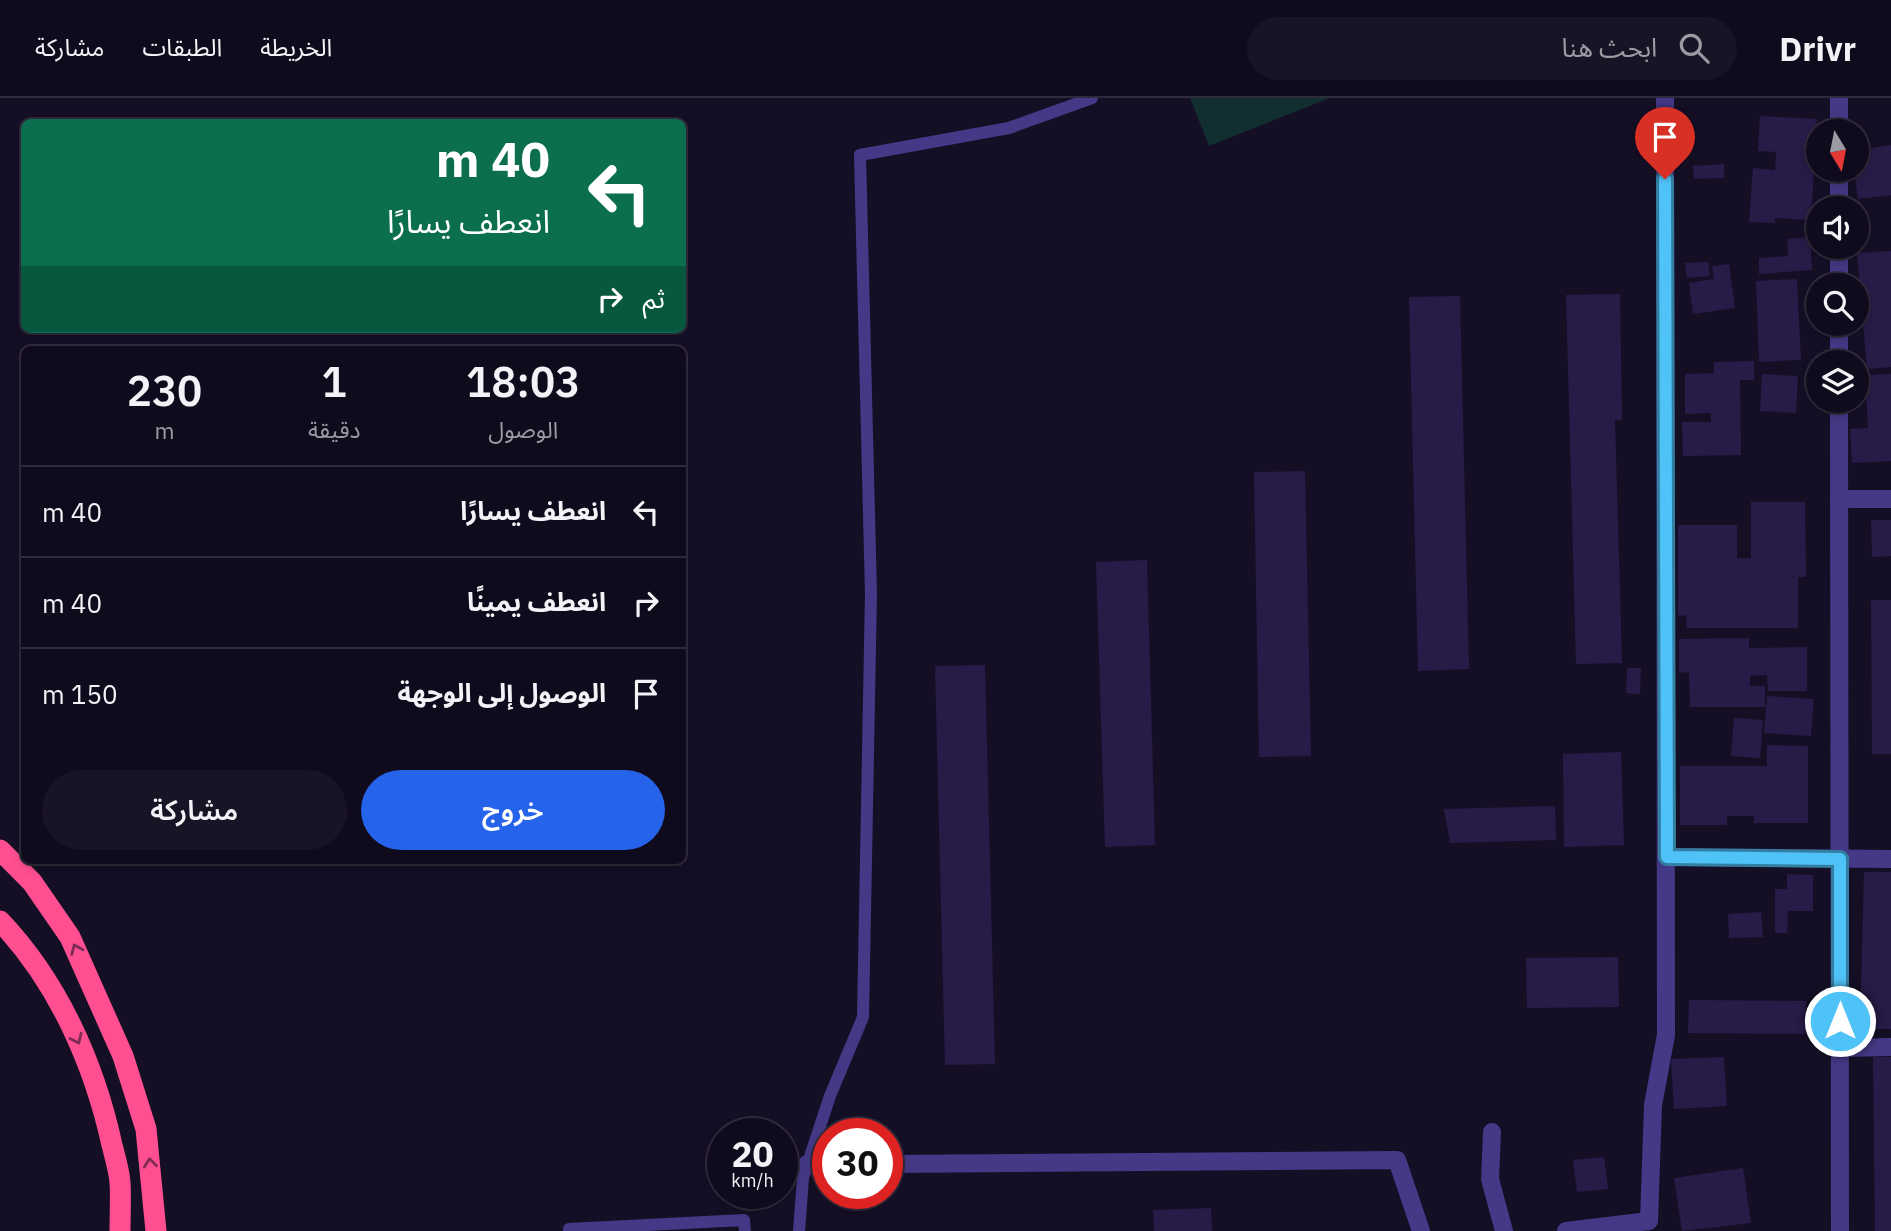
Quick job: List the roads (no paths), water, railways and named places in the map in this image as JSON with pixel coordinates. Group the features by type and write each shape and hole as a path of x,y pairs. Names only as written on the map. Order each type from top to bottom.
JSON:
{"highway":[{"path":"0,850 32,882 71,936 123,1056 146,1129 156,1231"},
{"path":"0,921 24,946 61,1005 86,1058 104,1105 120,1181 120,1231"}],"street":[{"path":"1566,1231 1649,1221 1653,1105 1666,1035 1665,98"},
{"path":"1839,98 1839,119"},
{"path":"1839,413 1840,1231"},
{"path":"1839,499 1891,499"},
{"path":"1667,857 1891,859"},
{"path":"1840,1048 1891,1047"},
{"path":"1492,1132 1490,1179 1504,1231"},
{"path":"903,1164 1398,1160 1421,1231"},
{"path":"807,1164 812,1164"}],"lane":[{"path":"799,1231 803,1178 807,1164 830,1096 863,1017 871,594 860,155 1009,128 1092,98"},
{"path":"569,1231 744,1220 745,1231"}]}
